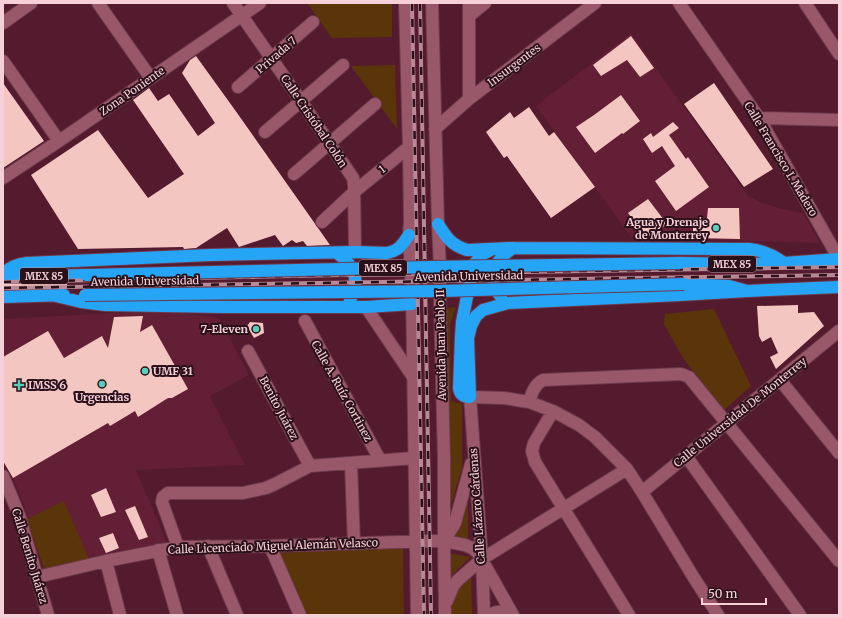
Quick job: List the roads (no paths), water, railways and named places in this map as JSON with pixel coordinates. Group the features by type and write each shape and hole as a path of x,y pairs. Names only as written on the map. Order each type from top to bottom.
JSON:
{"highway":[{"path":"438,224 453,244 467,250 513,248 749,249 768,253 784,263"},
{"path":"3,276 12,267 27,263 210,255 355,252 387,253 400,247 409,235"},
{"path":"508,303 498,293 494,285 493,272 497,262 505,253 513,248"},
{"path":"493,249 483,254 473,267 462,322 459,388 464,397 470,397 468,338 471,326 476,316 483,310 508,303 672,296 747,291"},
{"path":"337,253 349,263 355,278 355,289 351,299 344,307"},
{"name":"Avenida Universidad","path":"3,276 431,267 680,263 745,264 839,259"},
{"name":"Avenida Universidad","path":"3,297 440,291 684,284 729,286 747,291 839,287"},
{"path":"56,296 81,302 105,305 366,307 412,304"}],"street":[{"path":"3,23 31,3"},
{"path":"98,3 150,78"},
{"name":"Calle Cristóbal Colón","path":"233,3 301,100 353,178 355,252"},
{"name":"Zona Poniente","path":"3,178 260,3"},
{"path":"405,3 417,615"},
{"name":"Avenida Juan Pablo II","path":"432,3 440,262 445,611"},
{"path":"469,3 469,99"},
{"path":"469,16 485,3"},
{"name":"Insurgentes","path":"435,129 469,99 595,3"},
{"name":"Calle Francisco I. Madero","path":"678,3 759,118 839,259"},
{"path":"805,3 839,54"},
{"name":"Privada 7","path":"238,87 314,22"},
{"path":"3,61 59,141"},
{"path":"265,132 343,65"},
{"path":"294,174 375,104"},
{"path":"759,118 839,120"},
{"name":"1","path":"322,222 354,192 409,147"},
{"path":"366,307 413,377"},
{"name":"Calle A. Ruíz Cortinez","path":"305,321 380,460"},
{"name":"Calle Universidad De Monterrey","path":"642,492 839,331"},
{"name":"Benito Juárez","path":"248,351 310,466"},
{"path":"529,402 534,388 543,380 681,374 689,377 839,561"},
{"path":"780,380 839,453"},
{"path":"470,397 504,398 529,402 553,411 579,425 595,437 627,469 718,615"},
{"name":"Calle Lázaro Cárdenas","path":"470,397 473,455 482,559 484,615"},
{"path":"553,411 534,443 532,451 535,462 629,615"},
{"path":"444,541 455,523 473,455"},
{"path":"686,456 800,615"},
{"path":"178,547 162,502 163,497 168,493 243,493 266,488 310,466 414,458"},
{"path":"351,463 354,544"},
{"path":"445,611 453,586 482,559 627,469"},
{"name":"Calle Benito Juárez","path":"3,476 19,515 48,615"},
{"name":"Calle Licenciado Miguel Alemán Velasco","path":"37,577 106,561 178,547 444,541 465,545 472,548 482,559"},
{"path":"208,546 237,615"},
{"path":"270,546 300,615"},
{"path":"158,550 177,615"},
{"path":"482,559 513,614"},
{"path":"106,561 120,615"},
{"path":"490,615 499,611 505,611 513,614"}],"railway":[{"path":"412,3 424,615"},
{"path":"420,3 431,615"},
{"path":"3,282 839,267"},
{"path":"3,288 839,275"}],"place":[{"name":"Agua y Drenaje de Monterrey","path":"716,228"},
{"name":"7-Eleven","path":"256,329"},
{"name":"UMF 31","path":"145,371"},
{"name":"Urgencias","path":"102,384"},
{"name":"IMSS 6","path":"19,385"}]}
